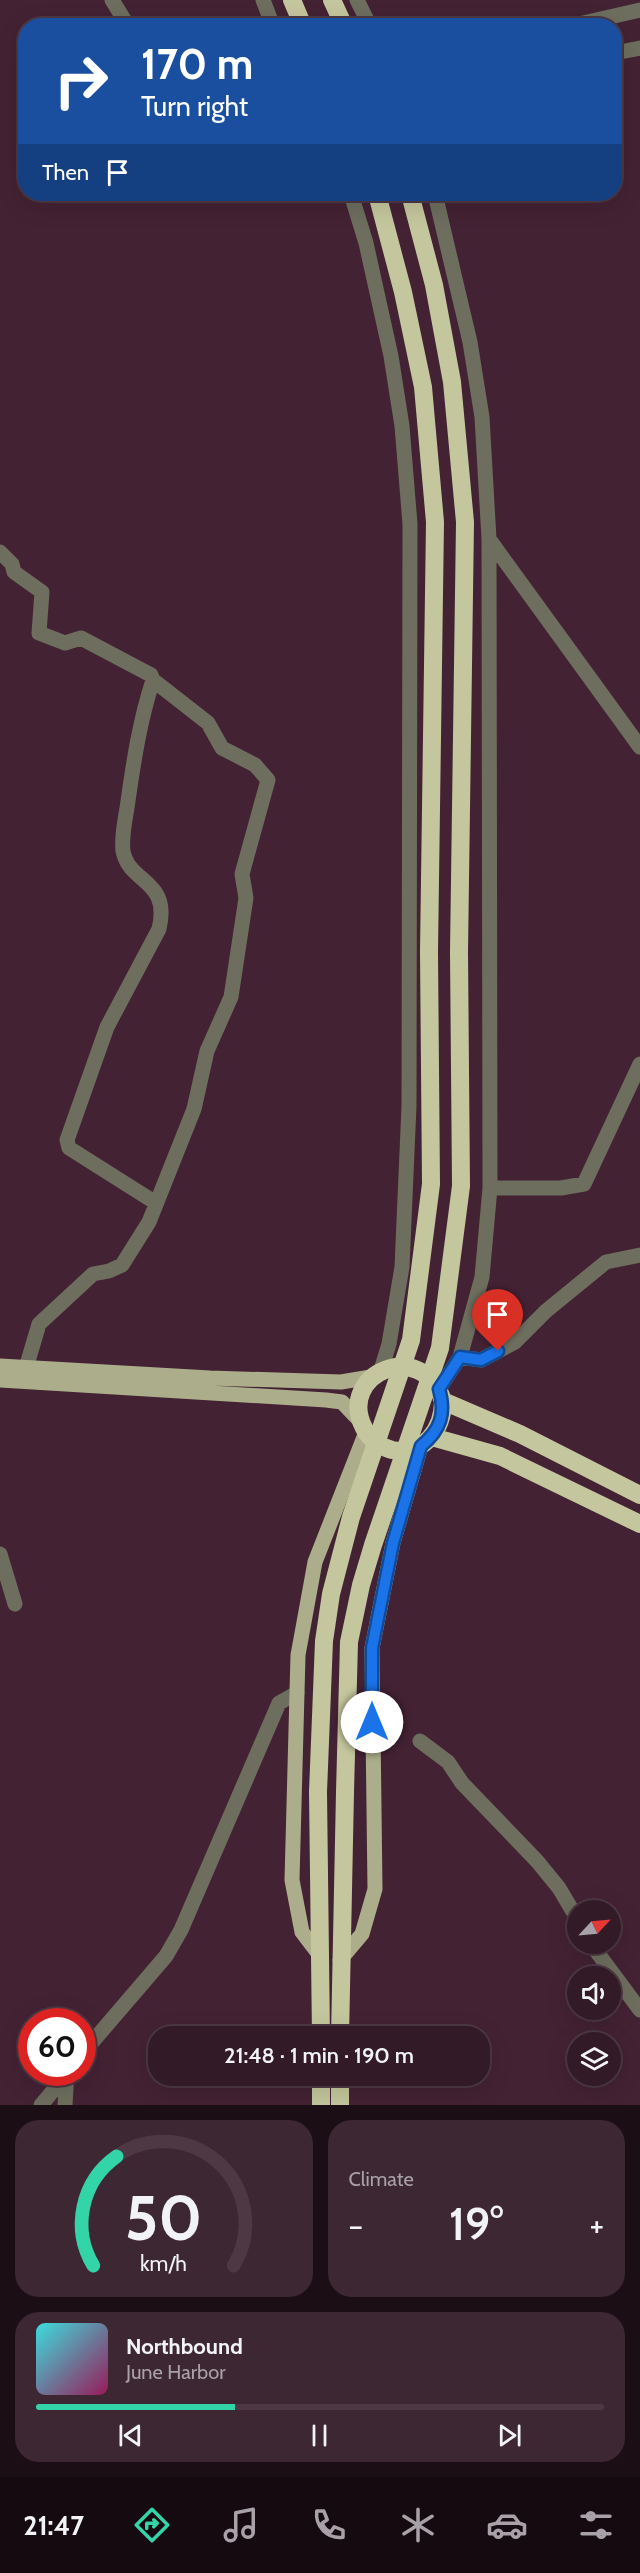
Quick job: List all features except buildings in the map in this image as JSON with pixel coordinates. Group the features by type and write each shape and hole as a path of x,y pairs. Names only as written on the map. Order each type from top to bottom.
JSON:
{"highway":[{"path":"292,0 300,18"},
{"path":"332,0 340,18"},
{"path":"321,2026 318,1792 324,1641 331,1594 351,1517 411,1340 431,1184 429,952 435,522 423,387 404,292 379,201"},
{"path":"340,2026 349,1642 361,1585 373,1545 440,1348 461,1186 459,952 465,522 452,382 434,285 412,201"},
{"path":"426,1442 443,1414 441,1395 431,1378 419,1370 406,1366 376,1374 360,1398 363,1427 382,1446 393,1450 407,1450 426,1442 500,1456 640,1524"},
{"path":"441,1395 640,1495"},
{"path":"321,2086 321,2105"},
{"path":"340,2086 340,2105"}],"main road":[{"path":"0,1366 317,1382 341,1382 376,1374"},
{"path":"0,1380 342,1402 363,1427 315,1562 298,1655 292,1880 302,1932 321,1957"},
{"path":"340,1960 362,1934 375,1889 372,1648 393,1543 426,1442"}],"street":[{"path":"112,0 123,18"},
{"path":"263,0 270,18"},
{"path":"357,0 366,18"},
{"path":"605,18 640,10"},
{"path":"622,52 640,48"},
{"path":"353,201 366,243 391,356 402,426 410,524 409,1106 402,1267 389,1344 376,1374"},
{"path":"437,201 468,332 480,406 489,539 489,1188 482,1276 460,1357 441,1395"},
{"path":"489,539 640,747"},
{"path":"0,552 12,564 14,572 42,592 39,633 65,643 81,638 151,675 153,680 207,723 222,748 255,765 268,780 242,874 246,898 231,997 207,1051 194,1109 149,1222 122,1264 109,1271 93,1274 39,1324 26,1368"},
{"path":"153,680 140,723 122,840 128,862 156,892 162,906 162,917 159,929 107,1027 67,1140 69,1148 156,1203"},
{"path":"489,1188 561,1188 584,1184 640,1064"},
{"path":"460,1357 481,1360 515,1341 546,1311 606,1262 640,1255"},
{"path":"0,1554 15,1604"},
{"path":"96,2037 170,1949 199,1893 279,1703 297,1693"},
{"path":"420,1741 448,1762 462,1783 537,1861 567,1901"},
{"path":"598,1954 640,2010"},
{"path":"41,2105 57,2086"},
{"path":"65,2105 67,2086"}],"route":[{"path":"372,1722 372,1648 393,1543 421,1446 432,1437 443,1414 439,1389 460,1357 481,1360 498,1351"}]}
